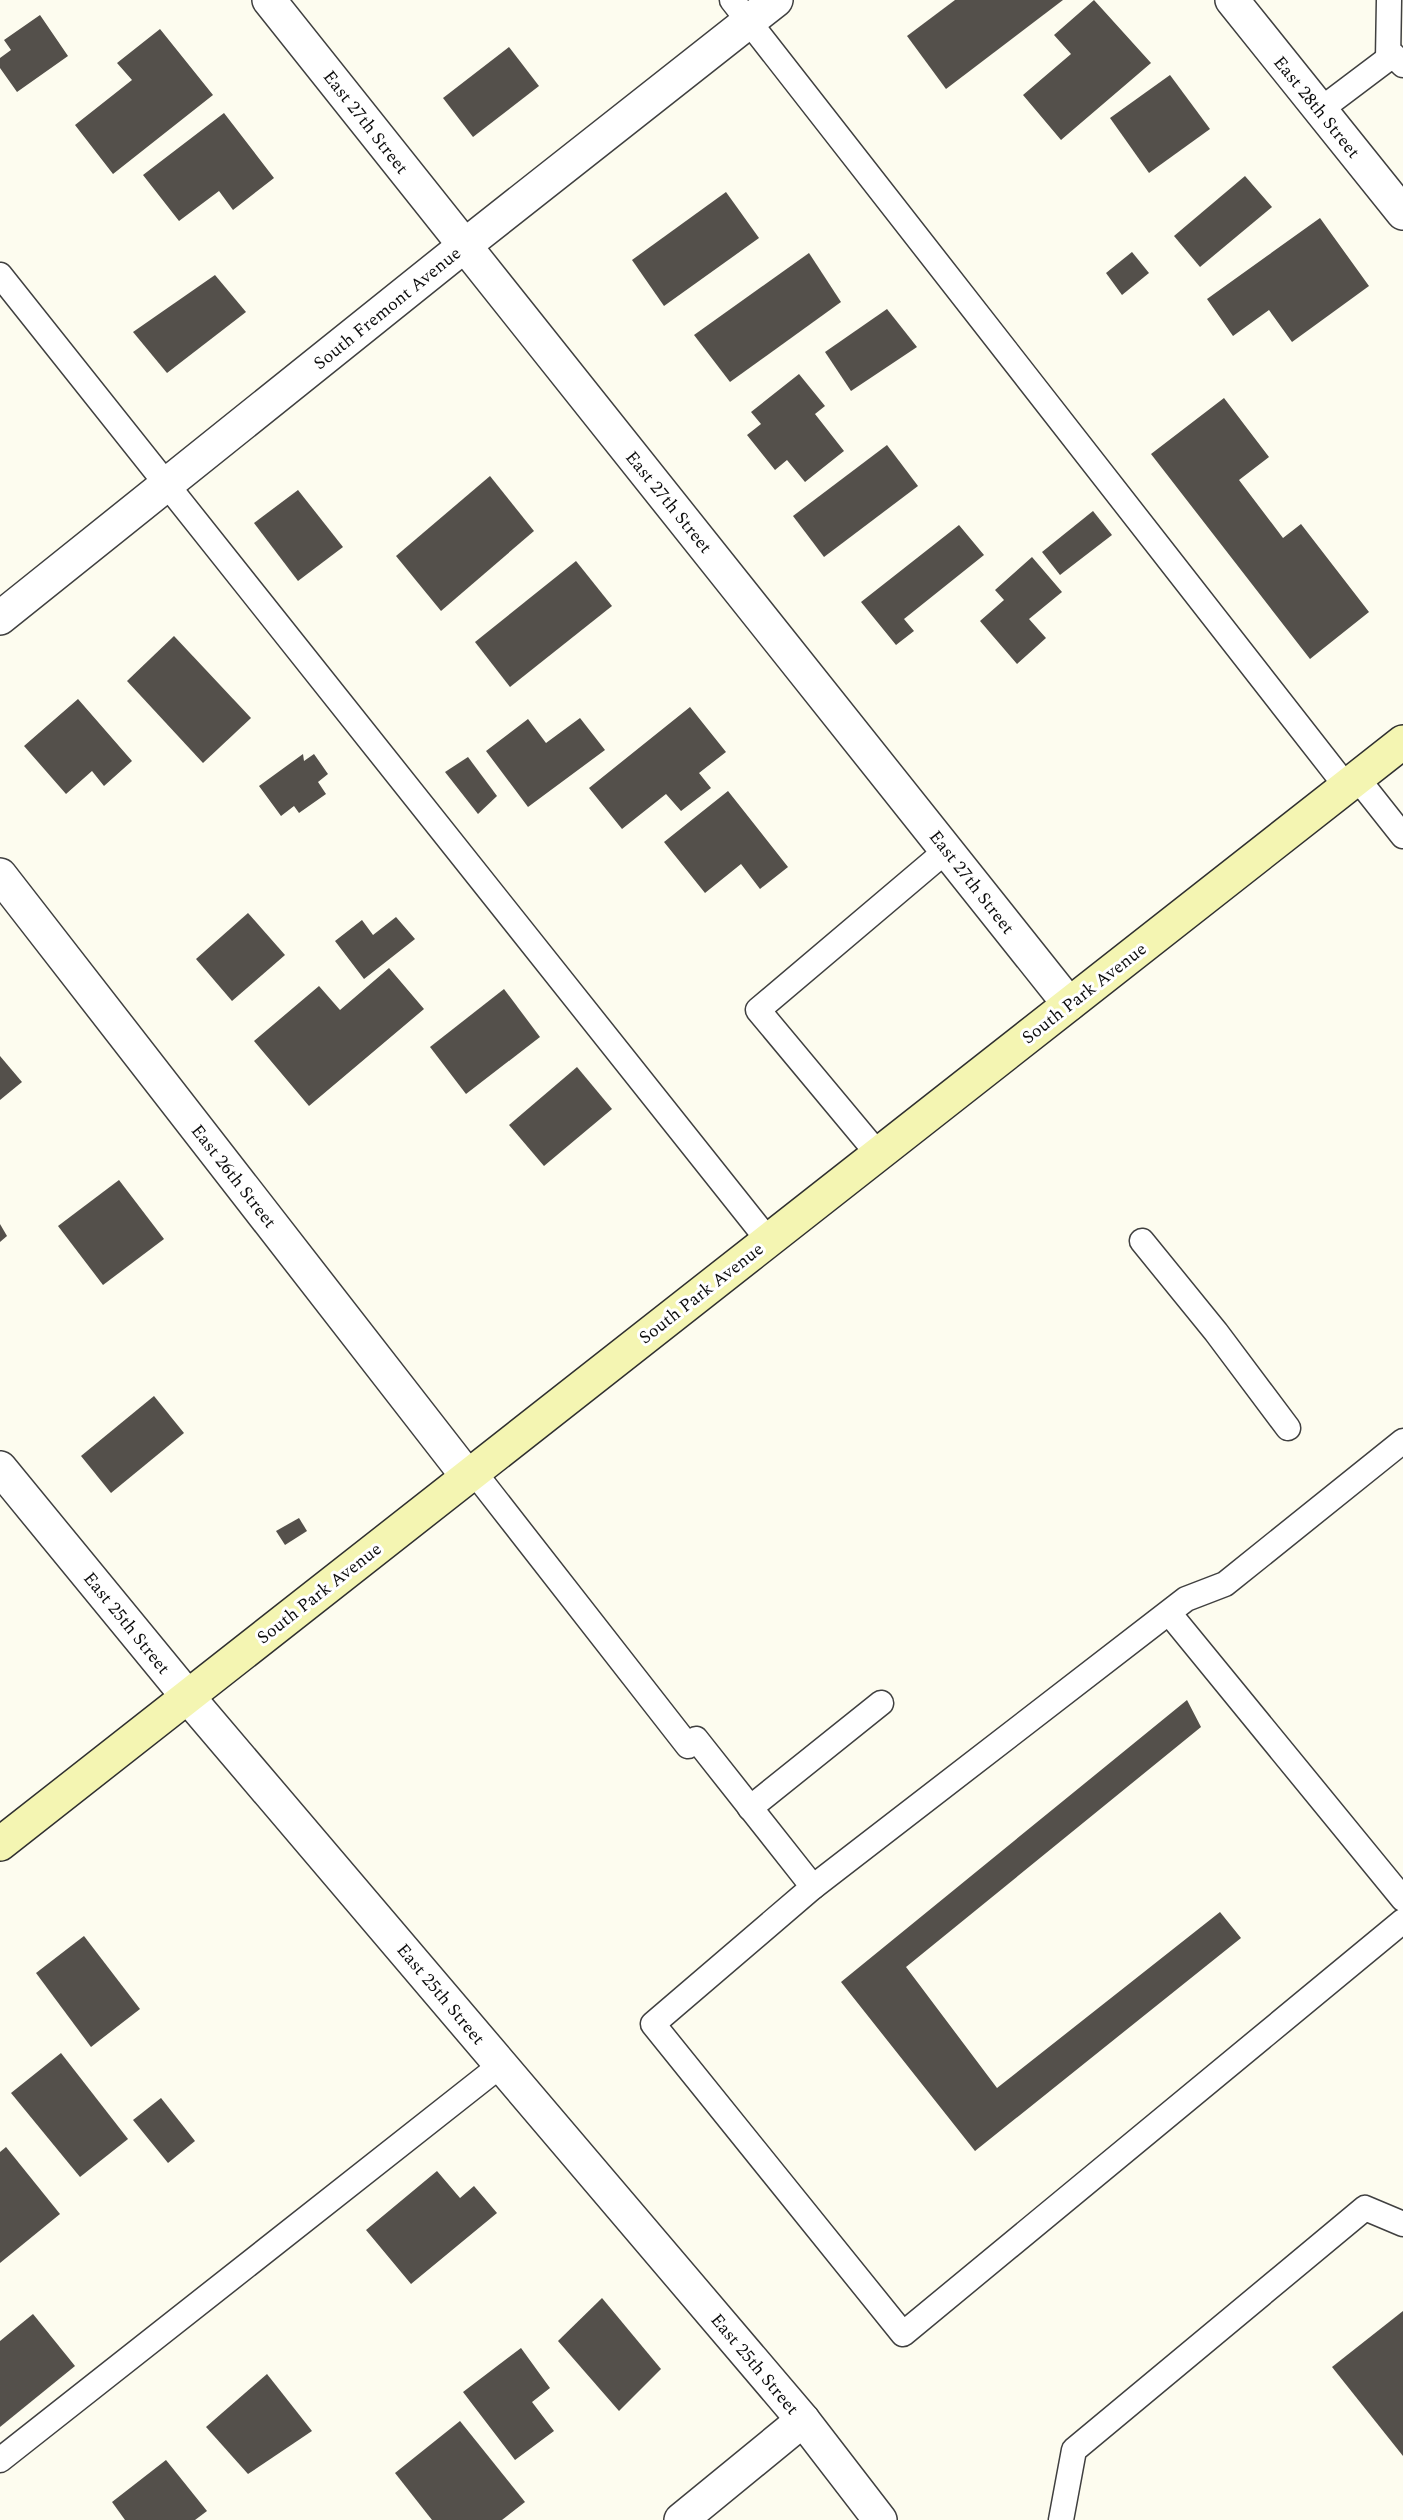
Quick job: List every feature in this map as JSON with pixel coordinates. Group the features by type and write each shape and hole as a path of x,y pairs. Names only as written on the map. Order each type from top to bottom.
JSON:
{"main road":[{"name":"South Park Avenue","path":"0,1844 1403,742"}],"street":[{"name":"East 27th Street","path":"269,0 1069,1004"},
{"name":"South Fremont Avenue","path":"0,618 464,246 740,11 776,0"},
{"name":"East 28th Street","path":"1232,0 1403,213"},
{"name":"East 26th Street","path":"0,875 471,1474"},
{"name":"East 25th Street","path":"0,1468 188,1697 803,2420 880,2520"},
{"path":"681,2520 803,2420"}],"lane":[{"path":"1320,110 1396,62 1389,0"},
{"path":"740,11 1352,782 1403,837"},
{"path":"0,274 768,1240"},
{"path":"878,1154 758,1010 947,850"},
{"path":"1142,1241 1216,1332 1288,1428"},
{"path":"1403,1441 1225,1584 1186,1599 813,1887 654,2024 903,2334 1403,1921"},
{"path":"471,1474 692,1743 750,1808 813,1887"},
{"path":"1169,1613 1403,1899"},
{"path":"750,1808 881,1702"},
{"path":"0,2460 501,2065"},
{"path":"1061,2520 1074,2450 1365,2208 1403,2224"}],"building":[{"path":"955,0 1063,0 946,89 907,36"},
{"path":"1094,0 1151,63 1061,140 1023,95 1071,54 1054,35"},
{"path":"40,15 68,56 17,92 0,68 0,58 11,50 4,40"},
{"path":"160,29 213,95 113,174 75,125 132,80 117,63"},
{"path":"509,47 539,86 473,137 443,98"},
{"path":"1170,75 1210,129 1149,173 1110,118"},
{"path":"224,113 274,178 233,210 219,191 179,221 143,175"},
{"path":"1245,176 1272,207 1200,267 1174,236"},
{"path":"726,192 759,238 664,306 632,260"},
{"path":"1320,218 1369,286 1292,342 1269,310 1233,336 1207,299"},
{"path":"1132,252 1149,273 1122,295 1106,273"},
{"path":"809,253 841,302 730,382 694,335"},
{"path":"215,275 246,312 167,373 133,332"},
{"path":"887,309 917,347 851,391 825,352"},
{"path":"799,374 825,406 815,414 844,451 805,482 787,460 775,470 747,435 761,424 751,412"},
{"path":"1224,398 1269,457 1239,480 1283,538 1301,524 1369,612 1310,659 1151,454"},
{"path":"887,445 918,486 824,557 793,516"},
{"path":"490,476 534,531 441,611 396,556"},
{"path":"298,490 343,547 298,581 254,523"},
{"path":"1093,511 1112,535 1060,575 1042,552"},
{"path":"959,525 984,555 904,619 914,631 896,645 861,602"},
{"path":"1032,557 1062,592 1029,619 1046,638 1017,664 980,621 1004,600 995,590"},
{"path":"576,561 612,606 510,687 475,642"},
{"path":"174,636 251,718 203,763 127,681"},
{"path":"78,699 132,761 104,786 92,771 66,794 24,746"},
{"path":"690,707 726,752 699,773 711,788 681,811 666,794 622,829 589,788"},
{"path":"580,718 605,750 528,807 486,751 528,719 546,743"},
{"path":"303,754 304,761 314,754 328,774 318,782 326,794 299,813 294,806 281,816 259,786"},
{"path":"468,757 497,796 478,814 445,772"},
{"path":"728,791 788,867 760,889 741,864 705,893 664,842"},
{"path":"248,913 285,955 232,1001 196,959"},
{"path":"396,917 415,939 364,979 335,941 362,920 373,935"},
{"path":"389,968 424,1009 309,1106 254,1041 319,986 340,1010"},
{"path":"504,989 540,1037 466,1094 430,1047"},
{"path":"0,1056 22,1082 0,1100"},
{"path":"577,1067 612,1109 544,1166 509,1125"},
{"path":"119,1180 164,1239 103,1285 58,1226"},
{"path":"0,1224 7,1236 0,1242"},
{"path":"154,1396 184,1433 111,1493 81,1456"},
{"path":"299,1518 307,1531 285,1545 276,1531"},
{"path":"1187,1700 1201,1727 906,1967 997,2088 1220,1912 1241,1938 975,2151 841,1982"},
{"path":"84,1936 140,2009 91,2047 36,1973"},
{"path":"61,2053 128,2139 80,2177 11,2093"},
{"path":"161,2098 195,2141 168,2163 133,2120"},
{"path":"6,2147 60,2214 0,2263 0,2152"},
{"path":"437,2171 460,2198 474,2186 497,2213 411,2284 366,2230"},
{"path":"602,2298 661,2369 619,2411 558,2341"},
{"path":"1403,2311 1403,2456 1332,2367"},
{"path":"33,2314 75,2366 0,2427 0,2341"},
{"path":"521,2348 550,2388 532,2402 554,2431 515,2460 463,2392"},
{"path":"267,2374 312,2431 248,2474 206,2427"},
{"path":"460,2421 525,2502 502,2520 432,2520 395,2473"},
{"path":"166,2460 207,2511 195,2520 125,2520 112,2502"}]}
